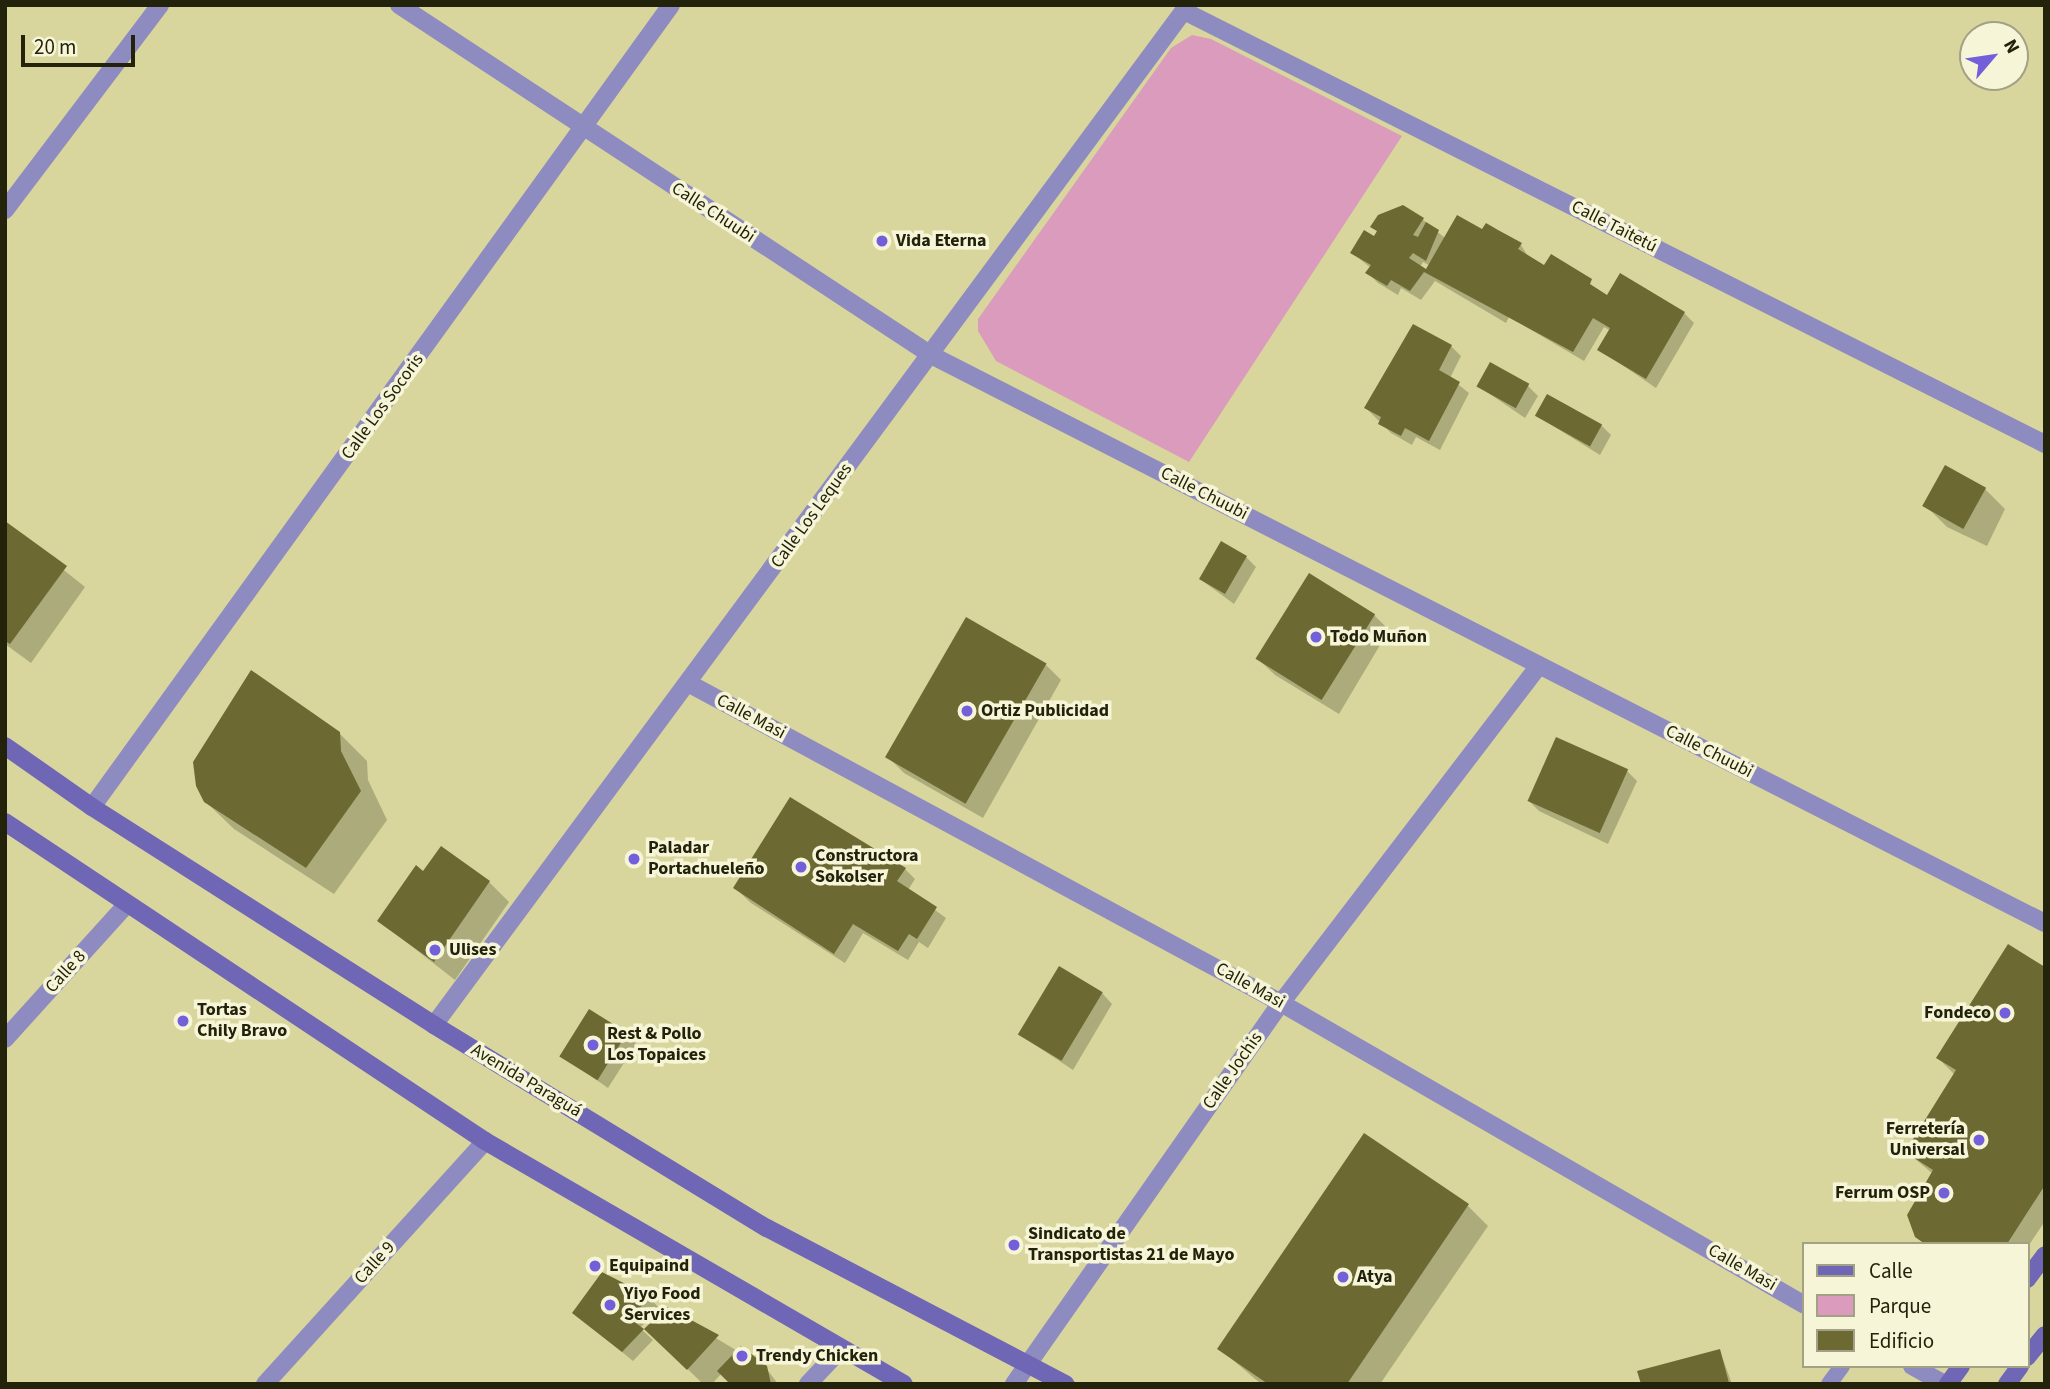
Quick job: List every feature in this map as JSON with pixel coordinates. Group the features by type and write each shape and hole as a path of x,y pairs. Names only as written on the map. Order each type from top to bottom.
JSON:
{"main road":[{"name":"Avenida Paraguá","path":"5,746 92,807 434,1025 767,1228 1066,1384"},
{"path":"5,822 485,1141 840,1350 904,1384"},
{"path":"2029,1276 2045,1255"},
{"path":"2029,1355 2045,1335"},
{"path":"1946,1384 1959,1368"},
{"path":"2007,1384 2019,1368"}],"street":[{"path":"5,210 160,5"},
{"name":"Calle Chuubi","path":"399,5 931,355 2045,923"},
{"name":"Calle Los Socoris","path":"92,807 671,5"},
{"name":"Calle Los Leques","path":"434,1025 1186,8"},
{"name":"Calle Taitetú","path":"1186,8 2045,444"},
{"name":"Calle Jochis","path":"1014,1384 1281,1003 1539,665"},
{"name":"Calle Masi","path":"688,683 1281,1003 1801,1303"},
{"name":"Calle 8","path":"5,1040 127,904"},
{"name":"Calle 9","path":"265,1384 485,1141"},
{"path":"808,1384 840,1350"},
{"path":"1916,1368 1946,1384"}],"lane":[{"path":"1829,1384 1841,1368"}],"green space":[{"path":"1192,35 1211,39 1402,136 1189,462 996,361 978,331 978,319 1171,48"}],"building":[{"path":"1403,205 1424,218 1413,235 1418,237 1426,222 1439,230 1426,261 1413,253 1409,258 1426,269 1457,215 1482,229 1486,223 1522,243 1518,249 1544,265 1551,254 1592,279 1590,284 1607,295 1620,273 1685,312 1646,379 1597,350 1610,328 1593,318 1573,352 1424,272 1410,291 1391,280 1387,286 1365,273 1371,265 1350,253 1364,230 1374,236 1377,231 1370,227 1378,215"},
{"path":"1413,324 1452,345 1439,370 1460,382 1429,441 1405,428 1401,436 1378,424 1381,417 1364,408"},
{"path":"1490,362 1529,384 1516,408 1476,386"},
{"path":"1547,394 1602,425 1590,446 1535,416"},
{"path":"1945,465 1986,488 1963,529 1922,506"},
{"path":"5,521 67,566 10,644 5,641"},
{"path":"1221,541 1247,556 1225,594 1199,579"},
{"name":"Todo Muñon","path":"1309,573 1375,614 1322,700 1255,659"},
{"name":"Ortiz Publicidad","path":"966,617 1047,663 966,804 885,757"},
{"path":"251,670 340,732 341,751 361,791 306,868 204,802 196,786 193,762"},
{"path":"1556,737 1628,769 1600,833 1528,801"},
{"path":"790,797 906,868 897,881 937,907 917,939 909,934 898,951 853,924 834,954 733,888"},
{"path":"441,846 490,881 434,962 377,921 416,865 423,871"},
{"path":"2008,944 2045,967 2045,1185 2008,1242 1922,1242 1915,1237 1907,1215 1933,1170 1905,1152 1956,1070 1936,1058"},
{"path":"1059,966 1103,992 1062,1061 1018,1035"},
{"name":"Rest & Pollo Los Topaices","path":"589,1009 627,1033 597,1080 559,1056"},
{"name":"Atya","path":"1364,1133 1469,1204 1347,1384 1268,1384 1217,1349"},
{"name":"Yiyo Food Services","path":"602,1272 651,1297 629,1318 644,1329 622,1352 572,1313"},
{"path":"667,1307 719,1335 687,1370 644,1329"},
{"name":"Trendy Chicken","path":"741,1346 767,1366 771,1384 730,1384 717,1371"},
{"path":"1720,1349 1729,1383 1641,1384 1637,1371"}],"place":[{"name":"Vida Eterna","path":"882,241"},
{"name":"Todo Muñon","path":"1316,637"},
{"name":"Ortiz Publicidad","path":"967,711"},
{"name":"Paladar Portachueleño","path":"634,859"},
{"name":"Constructora Sokolser","path":"801,867"},
{"name":"Ulises","path":"435,950"},
{"name":"Fondeco","path":"2005,1013"},
{"name":"Tortas Chily Bravo","path":"183,1021"},
{"name":"Rest & Pollo Los Topaices","path":"593,1045"},
{"name":"Ferretería Universal","path":"1979,1140"},
{"name":"Ferrum OSP","path":"1944,1193"},
{"name":"Sindicato de Transportistas 21 de Mayo","path":"1014,1245"},
{"name":"Equipaind","path":"595,1266"},
{"name":"Atya","path":"1343,1277"},
{"name":"Yiyo Food Services","path":"610,1305"},
{"name":"Trendy Chicken","path":"742,1356"}]}
